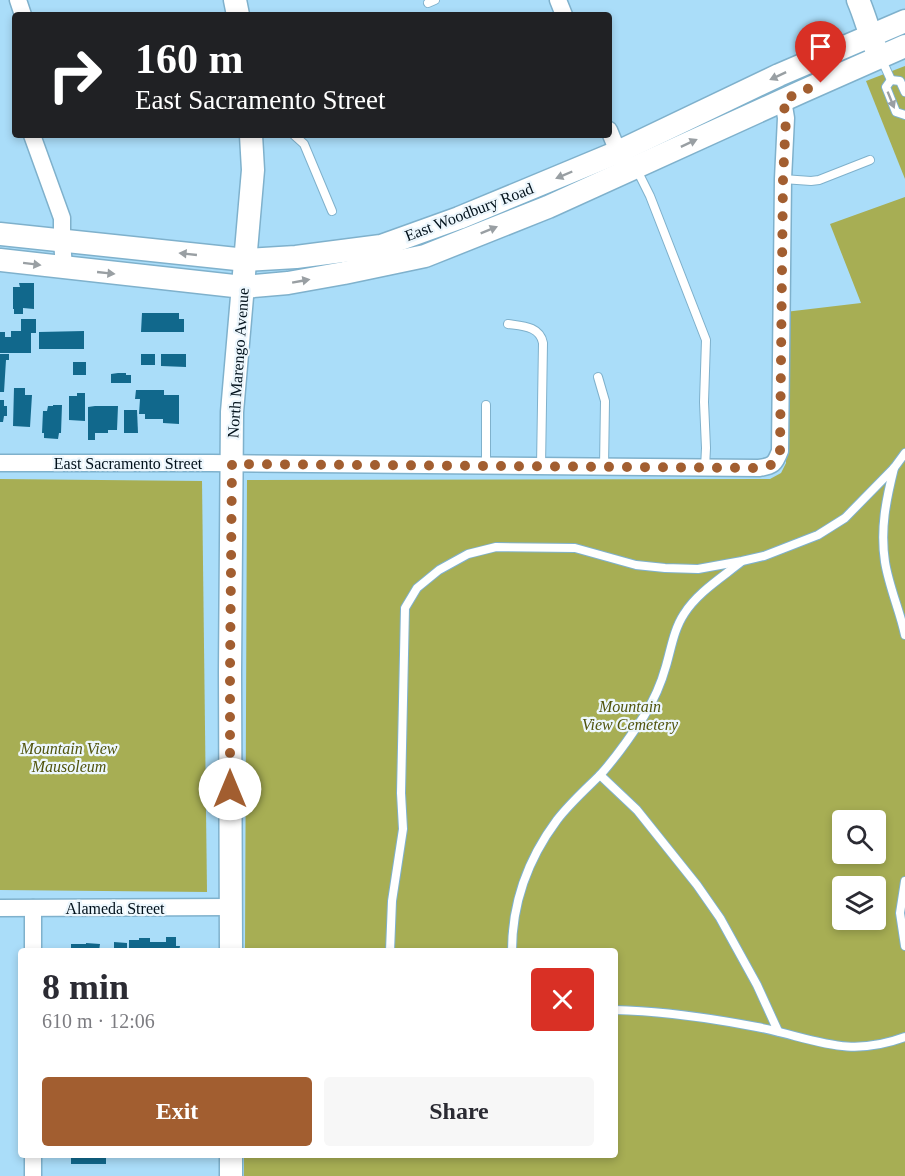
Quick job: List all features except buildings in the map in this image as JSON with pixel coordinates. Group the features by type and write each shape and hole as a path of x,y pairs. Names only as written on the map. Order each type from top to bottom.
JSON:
{"main road":[{"path":"858,0 880,57"},
{"name":"East Woodbury Road","path":"0,261 243,286 288,283 426,256 548,207 627,156 778,75 905,21"},
{"name":"East Woodbury Road","path":"0,234 246,260 297,257 381,246 783,100 905,46"},
{"name":"North Marengo Avenue","path":"231,948 232,412 253,170 251,138"},
{"path":"231,1158 231,1176"}],"street":[{"path":"783,100 786,118 783,179"},
{"path":"612,134 627,156"},
{"path":"33,138 62,218 64,268"},
{"name":"East Sacramento Street","path":"0,463 769,467 776,462 780,451 783,179"},
{"name":"Alameda Street","path":"0,908 231,907"},
{"path":"33,908 33,948"},
{"path":"33,1158 33,1176"}],"lane":[{"path":"880,57 891,80"},
{"path":"891,80 900,81 905,92"},
{"path":"891,80 886,87 890,99 896,112 905,115"},
{"path":"297,138 304,144 332,211"},
{"path":"627,156 650,196 706,340 705,468"},
{"path":"783,179 811,182 870,160"},
{"path":"508,324 535,329 541,335 543,343 541,466"},
{"path":"598,377 605,401 604,467"},
{"path":"486,405 486,466"},
{"path":"390,948 392,901 403,829 401,793 405,608 417,588 439,570 468,554 496,547 575,548 636,565 665,568 698,569 742,561 774,552 818,535 845,518 894,468 905,453"},
{"path":"894,468 886,501 883,531 885,563 905,635"},
{"path":"512,948 516,906 525,876 541,844 558,819 624,746 645,715 658,690 673,639 683,615 698,596 742,561"},
{"path":"600,775 637,810 708,902 739,951 778,1031"},
{"path":"905,881 900,913 905,946"},
{"path":"618,1010 711,1019 778,1031 817,1043 843,1047 867,1047 905,1036"}],"green space":[{"path":"905,66 905,179 866,81"},
{"name":"Mountain View Cemetery","path":"905,197 905,1176 244,1176 244,1158 618,1158 618,948 245,948 247,480 770,479 781,473 786,463 785,312 861,303 830,224"},
{"name":"Mountain View Mausoleum","path":"0,479 202,481 207,892 0,890"}],"route":[{"path":"230,789 232,464 759,468 769,467 776,462 780,451 783,179 786,118 783,100 821,83"}]}
